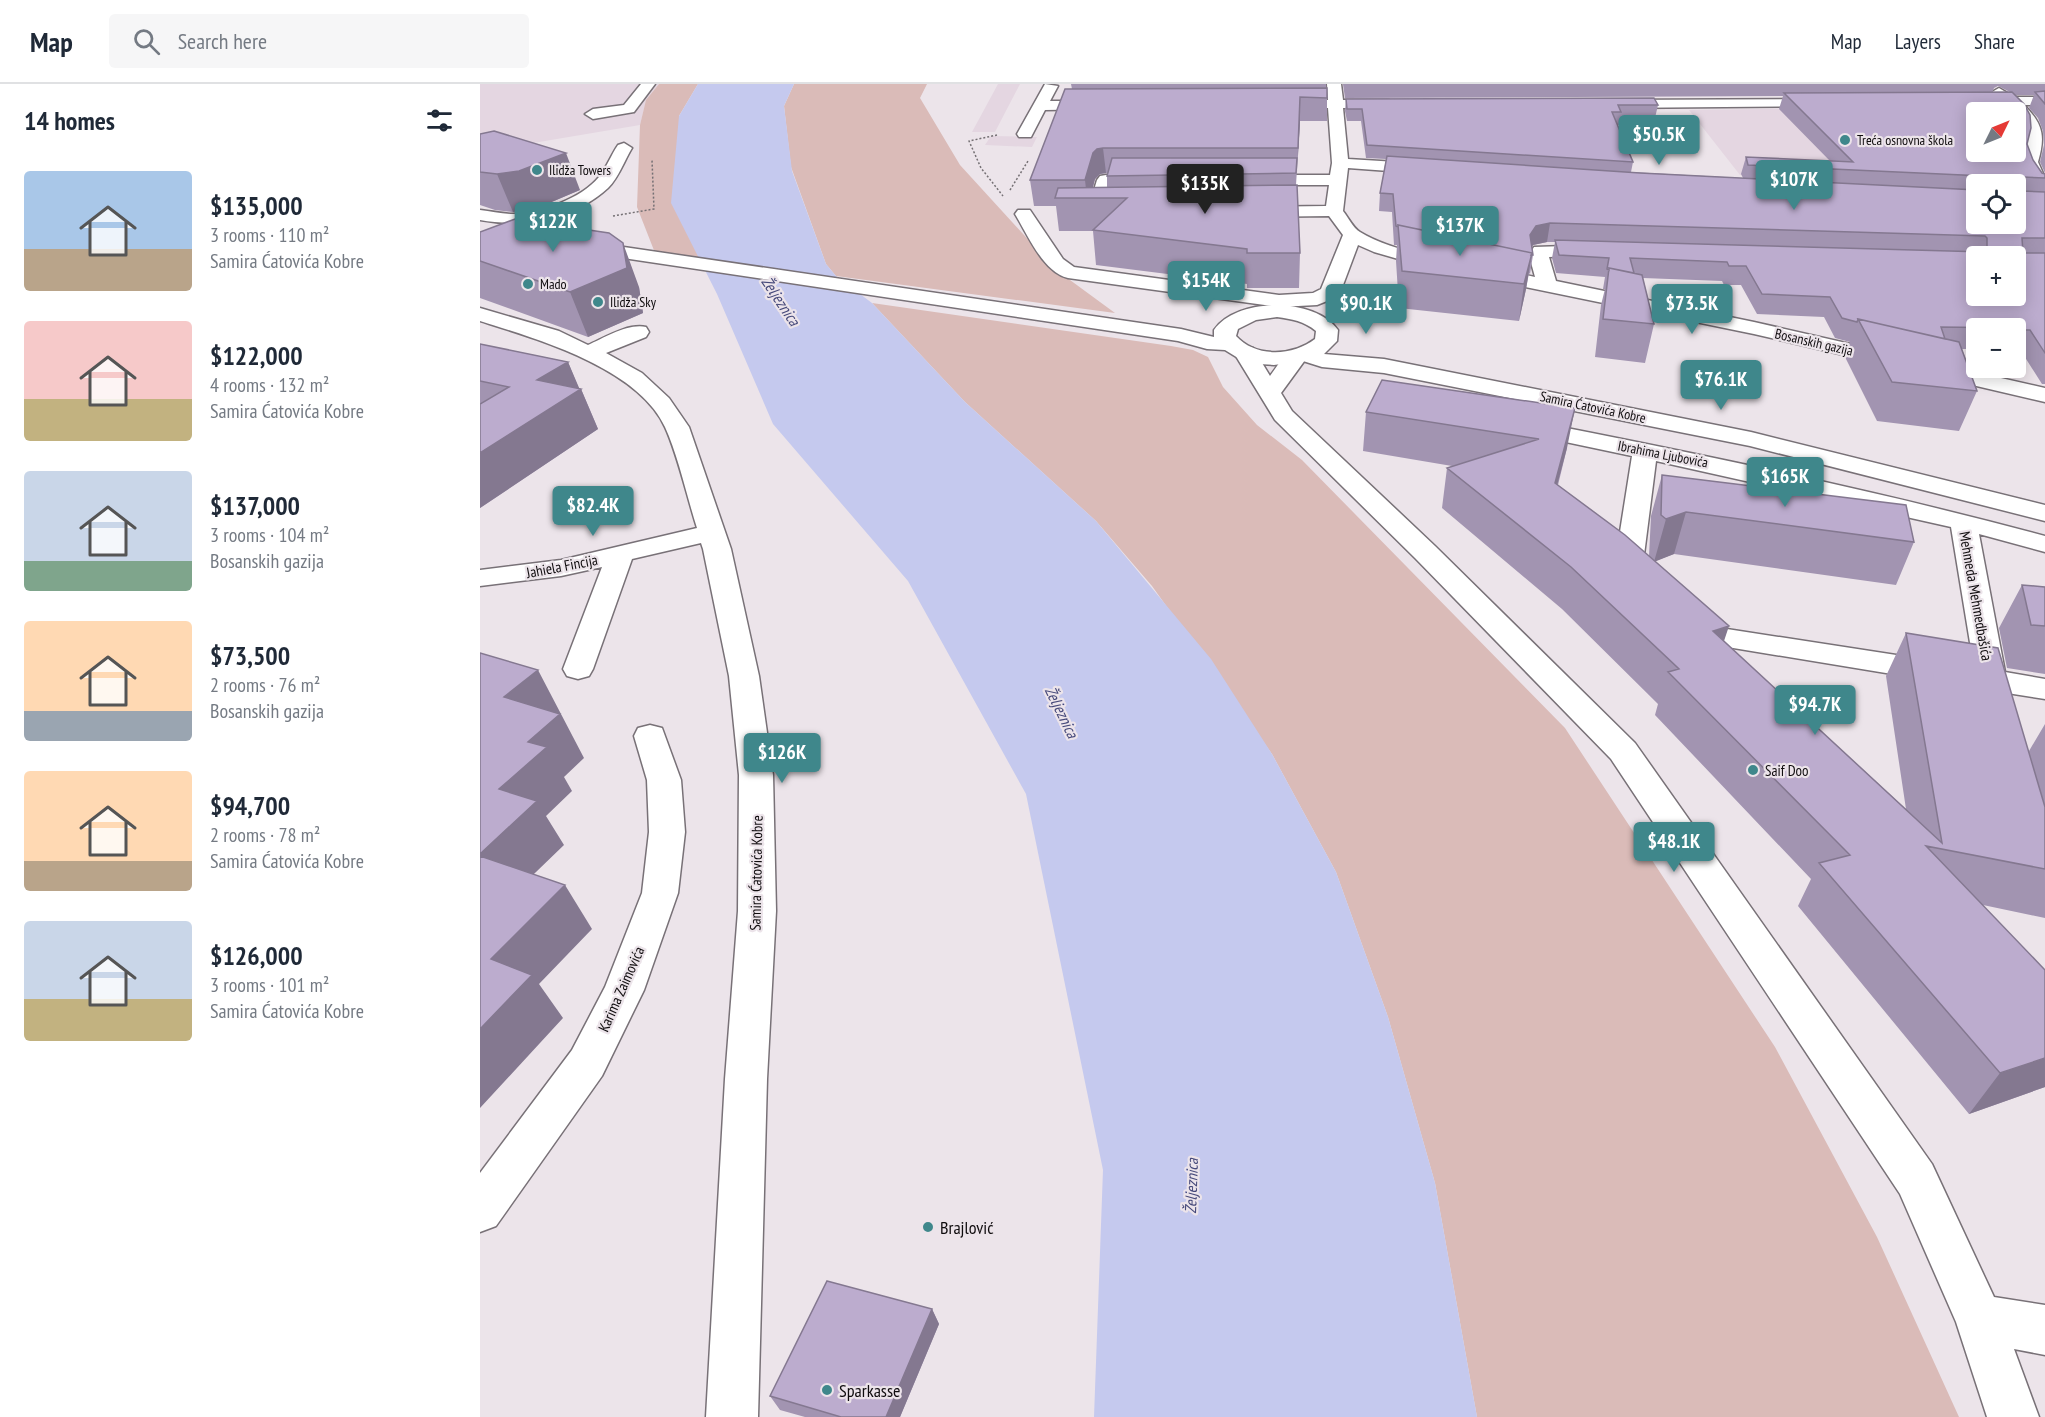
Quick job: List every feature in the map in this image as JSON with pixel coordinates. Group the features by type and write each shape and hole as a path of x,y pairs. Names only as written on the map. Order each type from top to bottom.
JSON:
{"street":[{"path":"593,114 629,109 648,84"},
{"path":"1025,134 1052,84"},
{"path":"1232,212 1334,211 1338,172 1334,84"},
{"path":"1988,84 2012,101 2032,124 2036,141 2030,162 2042,198"},
{"path":"1652,91 1662,104"},
{"path":"1965,101 2045,101"},
{"path":"1591,104 1837,102"},
{"path":"1270,104 1401,104"},
{"path":"1042,106 1122,105"},
{"path":"480,215 502,219 529,218 553,211 586,195 603,183 624,148"},
{"path":"1232,180 1338,172 1446,170"},
{"path":"1096,213 1107,180 1173,180"},
{"name":"Bosanskih gazija","path":"1334,211 1352,235 1381,248 1419,259 1754,328 2045,395"},
{"path":"1075,213 1119,213"},
{"path":"1024,214 1044,214"},
{"path":"1024,214 1056,263 1068,272 1279,301 1317,298 1330,293 1352,235"},
{"path":"480,232 513,237"},
{"path":"565,244 1176,334 1237,348 1264,357 1300,355 1313,351 1326,341 1327,330"},
{"path":"1547,286 1539,255 1541,251 1618,252"},
{"path":"1176,334 1215,330 1240,318 1261,312 1294,313 1320,322 1336,342 1384,366"},
{"name":"Samira Ćatovića Kobre","path":"480,314 551,336 586,352 634,378 661,403 677,427 712,531 744,676 756,775 757,911 746,1079 732,1417"},
{"path":"1240,318 1225,330 1225,337 1237,348 1270,392 1282,415 1425,552 1623,751 1916,1179 1979,1319 2013,1417"},
{"path":"586,352 638,332"},
{"path":"1300,355 1322,360 1384,366"},
{"path":"1270,392 1300,355"},
{"name":"Samira Ćatovića Kobre","path":"1384,366 1751,439 2045,513"},
{"name":"Ibrahima Ljubovića","path":"1498,421 1748,470 1963,521 2045,544"},
{"path":"1645,451 1630,557 1672,597"},
{"name":"Mehmeda Mehmedbašića","path":"1963,521 1991,682 2000,715"},
{"name":"Jahiela Fincija","path":"480,578 561,568 712,531"},
{"path":"578,669 620,555"},
{"path":"1745,669 1706,628 1991,682 2045,689"},
{"name":"Karima Zaimovića","path":"480,1210 587,1063 624,990 660,893 666,822 664,780 650,736"},
{"path":"1979,1319 2045,1330"}],"path":[{"path":"1024,214 1005,199 981,168 969,141 988,136 1025,134"}],"shaded area":[{"path":"480,84 659,84 646,101 640,125 480,152"},
{"path":"659,84 698,84 679,116 705,265 657,258 637,207 640,125 646,100"},
{"path":"794,84 927,84 920,98 960,165 1055,269 1115,313 836,276 826,264 791,167 784,106"},
{"path":"998,84 1020,84 995,132 972,132"},
{"name":"Treća osnovna škola","path":"1966,107 1966,162 2021,162 2032,182 2026,182 2026,174 1966,174 1966,180 1740,175 1689,110"},
{"path":"991,136 1037,137 1032,147 985,145"},
{"path":"872,303 1171,346 1193,350 1208,357 1223,387 1257,425 1302,460 1565,728 1775,1047 1877,1237 1959,1417 1477,1417 1435,1183 1388,1017 1336,872 1272,754 1152,586 1096,521 965,402"}],"water":[{"name":"Željeznica","path":"698,84 794,84 784,106 792,171 826,264 836,276 872,303 965,402 1096,521 1211,659 1272,754 1336,872 1388,1017 1435,1183 1477,1417 1094,1417 1103,1170 1026,794 908,581 773,424 717,294 671,203 679,116"}],"building":[{"path":"1327,88 1327,98 1300,97 1298,148 1103,148 1093,153 1085,180 1030,180 1065,89"},
{"path":"2045,91 2045,104 2035,92"},
{"path":"2012,92 2022,102 1966,102 1966,162 2026,162 2026,108 2030,115 2031,128 2027,144 2033,160 2045,174 2045,178 2026,177 2026,174 1966,175 1748,165 1746,157 1853,162 1784,93"},
{"path":"1654,98 1658,105 1618,105 1621,112 1612,112 1633,162 1367,145 1362,109 1347,109 1346,99"},
{"path":"494,131 566,153 519,171 497,174 480,172 480,134"},
{"path":"1387,156 1640,173 1966,189 1966,234 2026,234 2026,191 2045,192 2045,238 2022,238 2023,246 1987,246 1985,236 1550,223 1536,226 1530,235 1533,255 1531,255 1532,253 1398,225 1398,227 1396,226 1393,194 1380,193"},
{"path":"1112,158 1297,158 1296,173 1107,176"},
{"path":"1297,185 1300,253 1247,253 1247,249 1093,230 1127,198 1055,198 1058,188"},
{"path":"515,219 609,233 623,243 627,268 570,292 480,261 480,232"},
{"path":"1398,225 1532,253 1524,284 1402,271"},
{"path":"1555,240 1966,251 1966,306 2026,306 2026,253 2045,253 2045,353 2030,330 2026,330 2026,318 1966,318 1966,327 1941,327 1945,339 1858,319 1857,322 1842,318 1830,297 1762,294 1746,266 1729,266 1727,262 1630,258 1634,273 1609,268 1609,270 1607,269 1609,258 1559,255"},
{"path":"1609,268 1642,275 1654,324 1603,319"},
{"path":"1858,319 1959,342 1966,361 1966,378 1972,378 1977,391 1892,382"},
{"path":"480,344 568,362 537,380 581,389 480,453 480,404 509,387 480,381"},
{"path":"1382,380 1575,408 1555,483 1625,535 1729,626 1713,631 1942,843 1906,633 1998,648 2045,807 2045,869 1926,846 2045,970 2045,1058 2000,1073 1819,863 1850,855 1668,672 1679,669 1571,567 1447,468 1539,439 1366,412"},
{"path":"1662,475 1906,505 1914,542 1686,512 1666,519 1661,515"},
{"path":"2022,585 2045,587 2045,626 2031,625"},
{"path":"480,653 538,670 504,697 560,714 528,742 547,747 499,789 537,801 480,854"},
{"path":"480,856 565,885 491,959 532,975 480,1029"},
{"path":"827,1281 932,1309 886,1417 841,1417 770,1396"}],"place":[{"name":"Treća osnovna škola","path":"1845,140"},
{"name":"Ilidža Towers","path":"537,170"},
{"name":"Mado","path":"528,284"},
{"name":"Ilidža Sky","path":"598,302"},
{"name":"Saif Doo","path":"1753,770"},
{"name":"Brajlović","path":"928,1227"},
{"name":"Sparkasse","path":"827,1390"}]}
